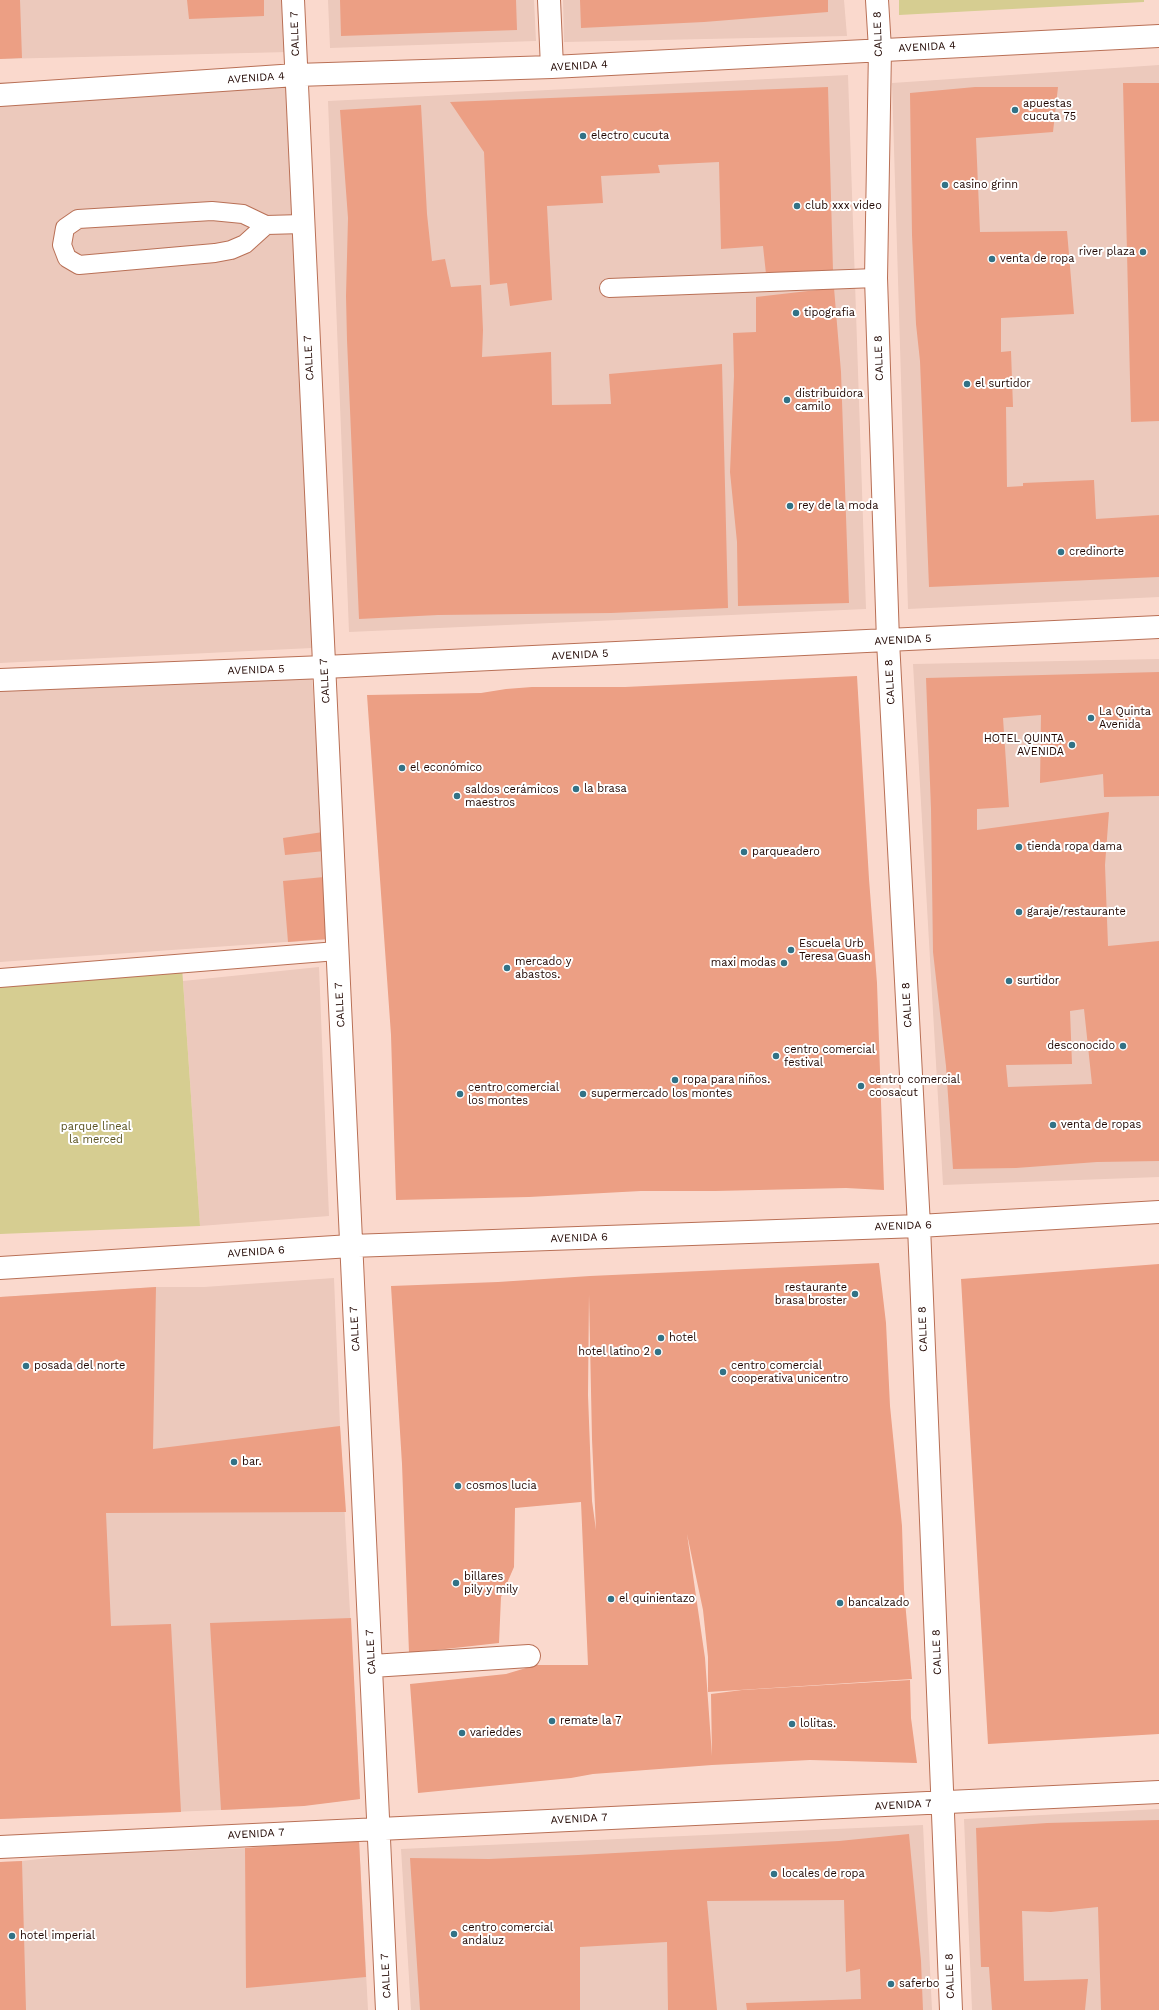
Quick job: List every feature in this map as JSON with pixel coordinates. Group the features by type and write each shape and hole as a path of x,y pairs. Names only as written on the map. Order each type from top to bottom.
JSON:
{"street":[{"name":"CALLE 7","path":"293,0 387,2010"},
{"path":"549,0 552,68"},
{"name":"CALLE 8","path":"877,0 880,49 876,278 888,641 919,1226 944,1803 951,2010"},
{"name":"AVENIDA 4","path":"0,95 296,75 552,68 880,49 1159,36"},
{"name":"AVENIDA 5","path":"0,680 324,667 1159,627"},
{"name":"AVENIDA 6","path":"0,1268 351,1246 919,1226 1159,1212"},
{"path":"372,1666 529,1656"},
{"name":"AVENIDA 7","path":"0,1847 1159,1792"}],"lane":[{"path":"266,225 245,244 231,250 215,253 79,264 67,258 62,244 65,228 78,219 212,211 243,214 266,225 303,224"},
{"path":"609,288 876,278"},
{"path":"0,978 337,951"}],"shaded area":[{"path":"0,0 287,0 289,52 0,59"},
{"path":"328,0 534,0 536,41 330,48"},
{"path":"563,0 844,0 847,36 564,42"},
{"path":"1159,65 1159,597 908,609 892,83"},
{"path":"848,75 866,609 349,632 328,101"},
{"path":"286,80 312,648 0,663 0,82"},
{"path":"1159,659 1159,1177 943,1185 913,664"},
{"path":"312,678 322,805 329,939 0,962 0,690 33,688 63,689 84,685 113,687 179,682"},
{"path":"319,967 329,1216 200,1226 183,981"},
{"path":"334,1278 340,1426 360,1799 270,1808 0,1819 0,1297 156,1287 204,1287"},
{"path":"1159,1809 1159,2010 972,2010 964,1819"},
{"path":"923,1825 932,2010 411,2010 401,1849"},
{"path":"359,1840 368,2010 0,2010 0,1862 22,1861 108,1851 149,1852 250,1848 283,1842"}],"green space":[{"path":"899,0 1144,0 1144,2 899,15"},
{"name":"parque lineal la merced","path":"182,967 200,1226 0,1234 0,974"}],"building":[{"path":"0,0 20,0 22,58 0,59"},
{"path":"187,0 264,0 264,16 189,19"},
{"path":"340,0 516,0 517,30 341,36"},
{"path":"580,0 828,0 828,12 704,22 581,28"},
{"name":"river plaza","path":"1123,83 1159,83 1159,421 1131,422"},
{"path":"828,87 833,271 766,274 763,246 721,249 719,162 658,165 660,173 601,176 603,203 547,206 552,300 510,306 507,283 490,285 484,152 450,102"},
{"path":"975,87 1058,87 1053,132 976,138 980,232 1067,231 1074,314 1001,318 1001,352 1011,351 1013,407 1006,407 1007,487 1023,486 1023,483 1094,480 1096,519 1159,515 1159,577 929,587 920,361 916,324 912,235 910,93"},
{"path":"421,105 427,214 432,261 445,259 451,287 481,285 483,330 482,357 551,352 552,405 611,404 609,374 722,364 728,608 611,613 438,615 359,619 347,340 346,296 348,218 340,110"},
{"path":"834,288 841,372 849,603 738,606 737,542 730,472 734,376 733,333 756,332 756,297"},
{"path":"1159,672 1159,796 1104,797 1103,774 1040,783 1041,715 1003,718 1009,807 977,809 977,830 1109,812 1105,865 1108,946 1159,941 1159,1161 1097,1162 1016,1168 953,1169 946,1066 933,952 931,809 926,678","holes":["1084,1009 1092,1084 1008,1087 1006,1065 1072,1064 1070,1011"]},
{"path":"857,676 869,879 877,983 884,1190 846,1188 641,1191 529,1197 396,1200 391,1035 367,695 481,693 532,687 625,687"},
{"path":"323,832 325,851 285,855 283,838"},
{"path":"324,877 329,939 288,942 283,881"},
{"path":"879,1263 886,1323 890,1406 902,1526 904,1590 912,1679 708,1692 708,1657 703,1610 687,1534 705,1658 712,1756 711,1694 742,1690 910,1680 911,1718 917,1763 810,1760 712,1765 593,1774 571,1778 418,1793 410,1684 506,1674 536,1665 588,1665 581,1502 515,1508 514,1567 501,1597 499,1643 409,1653 402,1464 391,1286 498,1282 590,1276","holes":["589,1294 592,1439 596,1530 592,1501 588,1395"]},
{"path":"1159,1264 1159,1734 988,1744 961,1279"},
{"path":"156,1287 153,1449 340,1426 346,1512 106,1513 111,1626 171,1624 181,1812 0,1819 0,1297"},
{"path":"351,1618 360,1799 304,1806 221,1810 210,1623"},
{"path":"1159,1820 1159,2010 1101,2010 1098,1907 1051,1912 1022,1911 1024,1981 1088,1979 1085,2010 992,2010 989,1967 981,1967 976,1828 1047,1823"},
{"path":"909,1834 921,1961 923,2010 747,2010 746,2003 861,1999 860,1969 846,1972 844,1900 707,1901 717,2010 668,2010 667,1942 580,1947 580,2010 420,2010 410,1858 489,1859 578,1855 839,1841"},
{"path":"359,1840 366,1977 246,1988 245,1848"},
{"name":"hotel imperial","path":"22,1861 26,2010 0,2010 0,1862"}],"place":[{"name":"apuestas cucuta 75","path":"1015,110"},
{"name":"electro cucuta","path":"583,136"},
{"name":"casino grinn","path":"945,185"},
{"name":"club xxx video","path":"797,206"},
{"name":"river plaza","path":"1143,252"},
{"name":"venta de ropa","path":"992,259"},
{"name":"tipografia","path":"796,313"},
{"name":"el surtidor","path":"967,384"},
{"name":"distribuidora camilo","path":"787,400"},
{"name":"rey de la moda","path":"790,506"},
{"name":"credinorte","path":"1061,552"},
{"name":"La Quinta Avenida","path":"1091,718"},
{"name":"HOTEL QUINTA AVENIDA","path":"1072,745"},
{"name":"el económico","path":"402,768"},
{"name":"la brasa","path":"576,789"},
{"name":"saldos cerámicos maestros","path":"457,796"},
{"name":"tienda ropa dama","path":"1019,847"},
{"name":"parqueadero","path":"744,852"},
{"name":"garaje/restaurante","path":"1019,912"},
{"name":"Escuela Urb Teresa Guash","path":"791,950"},
{"name":"maxi modas","path":"784,963"},
{"name":"mercado y abastos.","path":"507,968"},
{"name":"surtidor","path":"1009,981"},
{"name":"desconocido","path":"1123,1046"},
{"name":"centro comercial festival","path":"776,1056"},
{"name":"ropa para niños.","path":"675,1080"},
{"name":"centro comercial coosacut","path":"861,1086"},
{"name":"centro comercial los montes","path":"460,1094"},
{"name":"supermercado los montes","path":"583,1094"},
{"name":"venta de ropas","path":"1053,1125"},
{"name":"restaurante brasa broster","path":"855,1294"},
{"name":"hotel","path":"661,1338"},
{"name":"hotel latino 2","path":"658,1352"},
{"name":"posada del norte","path":"26,1366"},
{"name":"centro comercial cooperativa unicentro","path":"723,1372"},
{"name":"bar.","path":"234,1462"},
{"name":"cosmos lucia","path":"458,1486"},
{"name":"billares pily y mily","path":"456,1583"},
{"name":"el quinientazo","path":"611,1599"},
{"name":"bancalzado","path":"840,1603"},
{"name":"remate la 7","path":"552,1721"},
{"name":"lolitas.","path":"792,1724"},
{"name":"varieddes","path":"462,1733"},
{"name":"locales de ropa","path":"774,1874"},
{"name":"centro comercial andaluz","path":"454,1934"},
{"name":"hotel imperial","path":"12,1936"},
{"name":"saferbo","path":"891,1984"}]}
